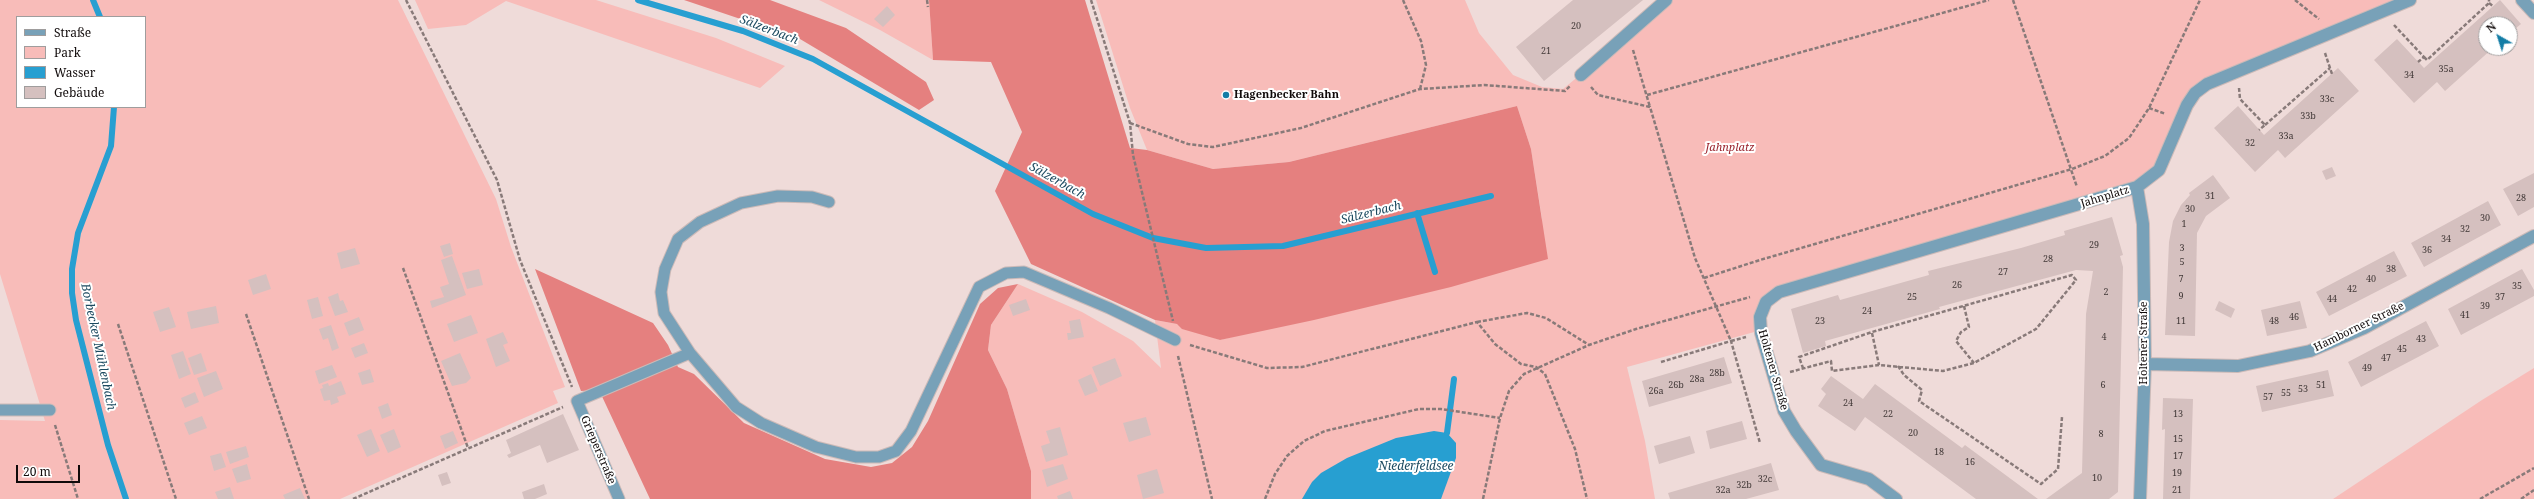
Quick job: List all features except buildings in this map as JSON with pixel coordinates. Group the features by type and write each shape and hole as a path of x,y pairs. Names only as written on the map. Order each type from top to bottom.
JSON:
{"street":[{"path":"1580,75 1626,37 1666,0"},
{"name":"Jahnplatz","path":"1766,302 1779,292 2137,187 2159,170 2178,122 2195,93 2207,84 2410,0"},
{"path":"2522,0 2534,13"},
{"name":"Holtener Straße","path":"2137,187 2143,224 2145,364 2140,499"},
{"name":"Hamborner Straße","path":"2145,364 2238,366 2310,351 2364,328 2534,236"},
{"name":"Holtener Straße","path":"1766,302 1760,317 1761,333 1784,411 1821,465 1869,479 1896,499"}],"lane":[{"path":"829,202 812,197 778,196 741,203 700,222 678,239 665,268 661,292 664,313 690,353 736,407 761,423 816,447 856,457 879,457 896,451 911,431 979,287 1006,273 1024,272 1128,317 1175,340"},
{"path":"577,401 690,353"},
{"name":"Grieperstraße","path":"577,401 619,499"},
{"path":"0,410 50,410"}],"path":[{"path":"353,499 577,401 520,260 497,180 406,0"},
{"path":"927,0 928,7"},
{"path":"1090,0 1130,123 1133,154 1173,316"},
{"path":"1403,0 1421,40 1426,65 1420,89"},
{"path":"1647,95 1989,0"},
{"path":"2013,0 2083,204"},
{"path":"1704,278 1760,260 2072,169 2105,156 2129,138 2149,108 2200,0"},
{"path":"2295,0 2324,24 2324,36 2332,74"},
{"path":"2381,12 2426,60 2489,1 2493,6"},
{"path":"1626,37 1634,52 1695,258 1731,341 1760,444"},
{"path":"2418,62 2424,57"},
{"path":"2259,130 2330,68"},
{"path":"2238,71 2240,99 2265,125"},
{"path":"1580,75 1598,95 1650,107"},
{"path":"1130,123 1188,144 1213,147 1301,128 1420,89 1484,85 1566,91"},
{"path":"2149,108 2162,112"},
{"path":"402,268 468,448"},
{"path":"1774,377 1831,361 1832,371 1879,365 1943,371 1974,363 2018,336 2036,329 2076,280 2072,275 1872,333 1799,357 1803,368"},
{"path":"1483,499 1500,418 1513,385 1524,374 1536,367 1589,345 1717,306 1750,297 1766,302"},
{"path":"1964,306 1969,327 1961,332 1956,340 1974,363"},
{"path":"1175,340 1243,363 1267,368 1302,367 1477,322 1527,313 1546,318 1589,345"},
{"path":"246,314 309,499"},
{"path":"1477,322 1495,344 1521,364 1536,367 1545,374 1550,382 1576,449 1587,499"},
{"path":"118,324 176,499"},
{"path":"1661,362 1761,333"},
{"path":"1872,333 1879,365"},
{"path":"1175,340 1212,499"},
{"path":"1898,366 1904,376 1922,390 1919,401 2041,484 2058,469 2062,417"},
{"path":"1265,499 1275,474 1286,456 1296,446 1311,437 1346,425 1412,411 1441,409 1500,418"},
{"path":"50,410 78,499"},
{"path":"2480,499 2534,468"},
{"path":"2521,499 2534,490"}],"green space":[{"path":"0,0 398,0 496,199 511,247 565,387 553,391 558,403 340,499 0,499 0,420 45,421 0,274"},
{"path":"415,0 596,0 716,38 785,66 760,88 506,1 466,25 428,29"},
{"path":"819,0 929,0 933,60 880,30"},
{"path":"1096,0 1465,0 1479,33 1513,75 1542,87 1563,89 1671,0 2398,0 2205,82 2155,169 2136,184 1777,289 1758,331 1627,367 1645,441 1655,499 1031,499 1031,471 1007,389 988,350 991,325 1018,284 1082,312 1133,341 1161,368 1155,320 1177,324 1220,340 1235,336 1542,219 1531,149 1517,106 1289,162 1213,169 1147,150 1130,108"},
{"path":"2534,368 2534,499 2333,499 2482,400"}],"shaded area":[{"path":"684,0 770,0 846,28 926,82 934,100 919,110 800,39"},
{"path":"929,0 1085,0 1130,148 1147,150 1213,169 1289,162 1517,106 1531,149 1548,259 1451,287 1314,320 1220,340 1182,329 1177,324 1155,320 1031,264 995,191 1022,132 991,62 933,60"},
{"path":"535,269 653,323 668,345 678,367 694,374 744,423 825,459 871,467 892,463 912,447 928,421 980,304 998,288 1018,284 991,325 988,350 1007,389 1031,471 1031,499 650,499 599,390 581,391"}],"water":[{"name":"Niederfeldsee","path":"1434,431 1447,433 1456,443 1456,458 1441,499 1302,499 1312,482 1321,473 1347,458 1396,438"}],"waterway":[{"name":"Borbecker Mühlenbach","path":"93,0 100,16"},
{"name":"Sälzerbach","path":"638,0 743,31 813,59 1093,214 1153,238 1206,248 1283,246 1491,196"},
{"name":"Borbecker Mühlenbach","path":"114,108 111,146 78,233 72,269 72,293 76,320 108,445 126,499"},
{"path":"1417,213 1435,272"},
{"path":"1447,433 1454,379"}],"place":[{"name":"Hagenbecker Bahn","path":"1226,95"}]}
